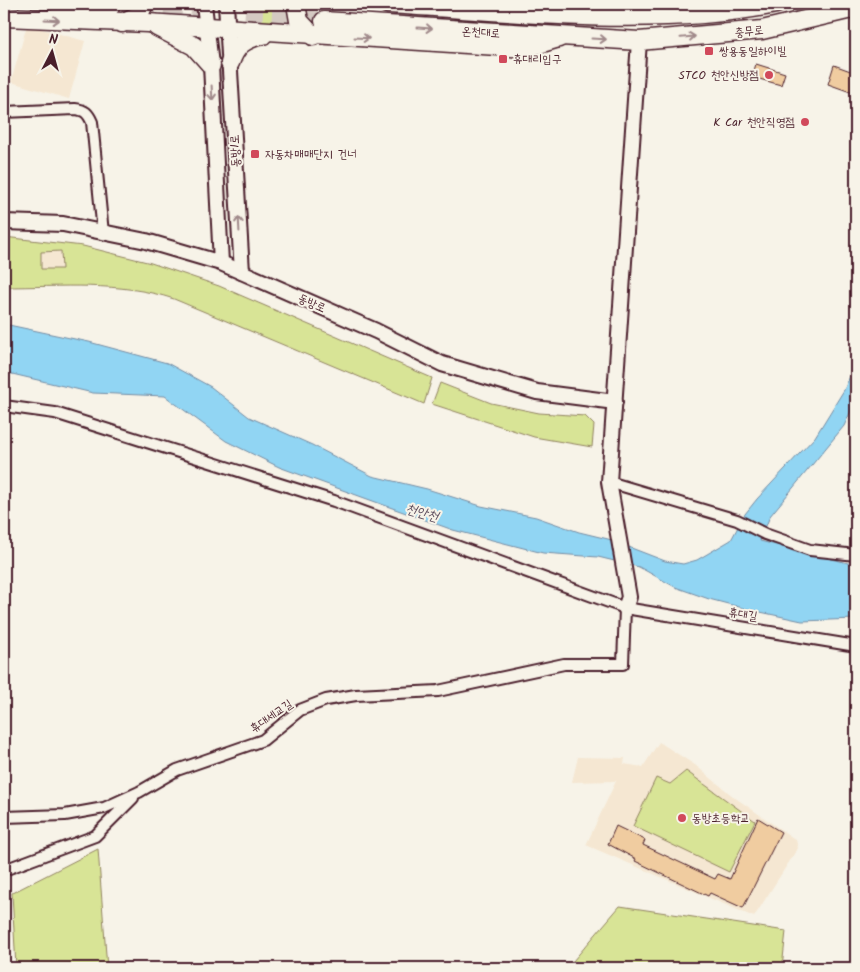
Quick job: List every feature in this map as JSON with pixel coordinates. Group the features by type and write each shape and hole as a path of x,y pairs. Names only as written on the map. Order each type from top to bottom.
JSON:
{"highway":[{"path":"59,4 110,7"},
{"path":"122,24 139,15 144,4"},
{"path":"296,4 299,21 313,36"},
{"name":"온천대로","path":"387,4 619,7 653,10"},
{"path":"576,4 619,7"},
{"name":"충무로","path":"653,10 769,4"},
{"name":"충무로","path":"639,41 762,30 856,8"},
{"path":"4,17 122,24 148,23 313,36 526,48 559,38"},
{"name":"온천대로","path":"324,21 559,38 639,41"},
{"path":"148,23 194,46 211,64"},
{"path":"230,63 235,50 242,41 261,35 285,33"}],"street":[{"name":"동방1로","path":"204,4 211,64 221,263"},
{"name":"동방1로","path":"226,4 242,272"},
{"path":"627,602 609,487 639,41"},
{"path":"4,112 75,109 83,110 89,115 92,122 103,232"},
{"name":"동방로","path":"4,222 63,224 146,241 221,263 376,332 442,364 537,392 615,402"},
{"name":"휴대길","path":"4,406 55,413 334,501 627,602 856,646"},
{"path":"609,487 737,520 765,534 810,550 856,555"},
{"name":"휴대세교길","path":"4,817 65,814 104,808 139,792 177,770 263,740 300,710 326,700 356,695 438,691 564,664 622,664 627,602"},
{"path":"4,870 95,836 139,792"}],"shaded area":[{"path":"27,25 85,41 69,99 11,82"},
{"path":"61,251 62,269 41,269 41,252"},
{"name":"동방초등학교","path":"659,742 695,765 734,797 796,840 798,848 754,917 586,845 616,781 572,782 578,757 625,758 624,764 643,767"}],"green space":[{"path":"253,4 289,4 295,27 254,27"},
{"path":"4,237 83,246 151,263 219,286 432,378 424,404 174,299 153,293 90,286 4,287","holes":["61,251 62,269 41,269 41,252"]},
{"path":"440,383 491,403 539,413 585,416 594,425 592,447 534,437 432,404"},
{"path":"686,771 755,821 729,872 633,826 656,778 670,784"},
{"path":"98,849 107,968 16,968 12,893"},
{"path":"620,906 786,931 782,968 567,968"}],"water":[{"name":"천안천","path":"4,324 89,342 167,363 211,387 249,417 312,445 372,476 427,489 481,506 536,517 579,532 608,539 665,561 683,564 697,560 731,540 745,514 757,499 815,437 844,390 856,362 856,400 844,426 770,516 760,541 856,565 856,619 802,621 751,610 709,599 675,587 639,567 598,557 543,553 453,530 279,467 226,441 165,396 93,393 8,373 4,371"}],"building":[{"name":"STCO 천안신방점","path":"756,64 785,73 781,85 752,77"},
{"path":"834,65 856,73 856,94 828,84"},
{"path":"758,818 781,832 743,908 710,893 708,896 635,861 636,859 608,844 616,826 645,840 643,845 715,879 718,874 730,879"}],"tunnel":[{"path":"110,7 324,21"}],"place":[{"name":"쌍용동일하이빌","path":"709,51"},
{"name":"휴대리입구","path":"503,59"},
{"name":"STCO 천안신방점","path":"769,75"},
{"name":"K Car 천안직영점","path":"805,122"},
{"name":"자동차매매단지 건너","path":"255,154"},
{"name":"동방초등학교","path":"682,818"}]}
